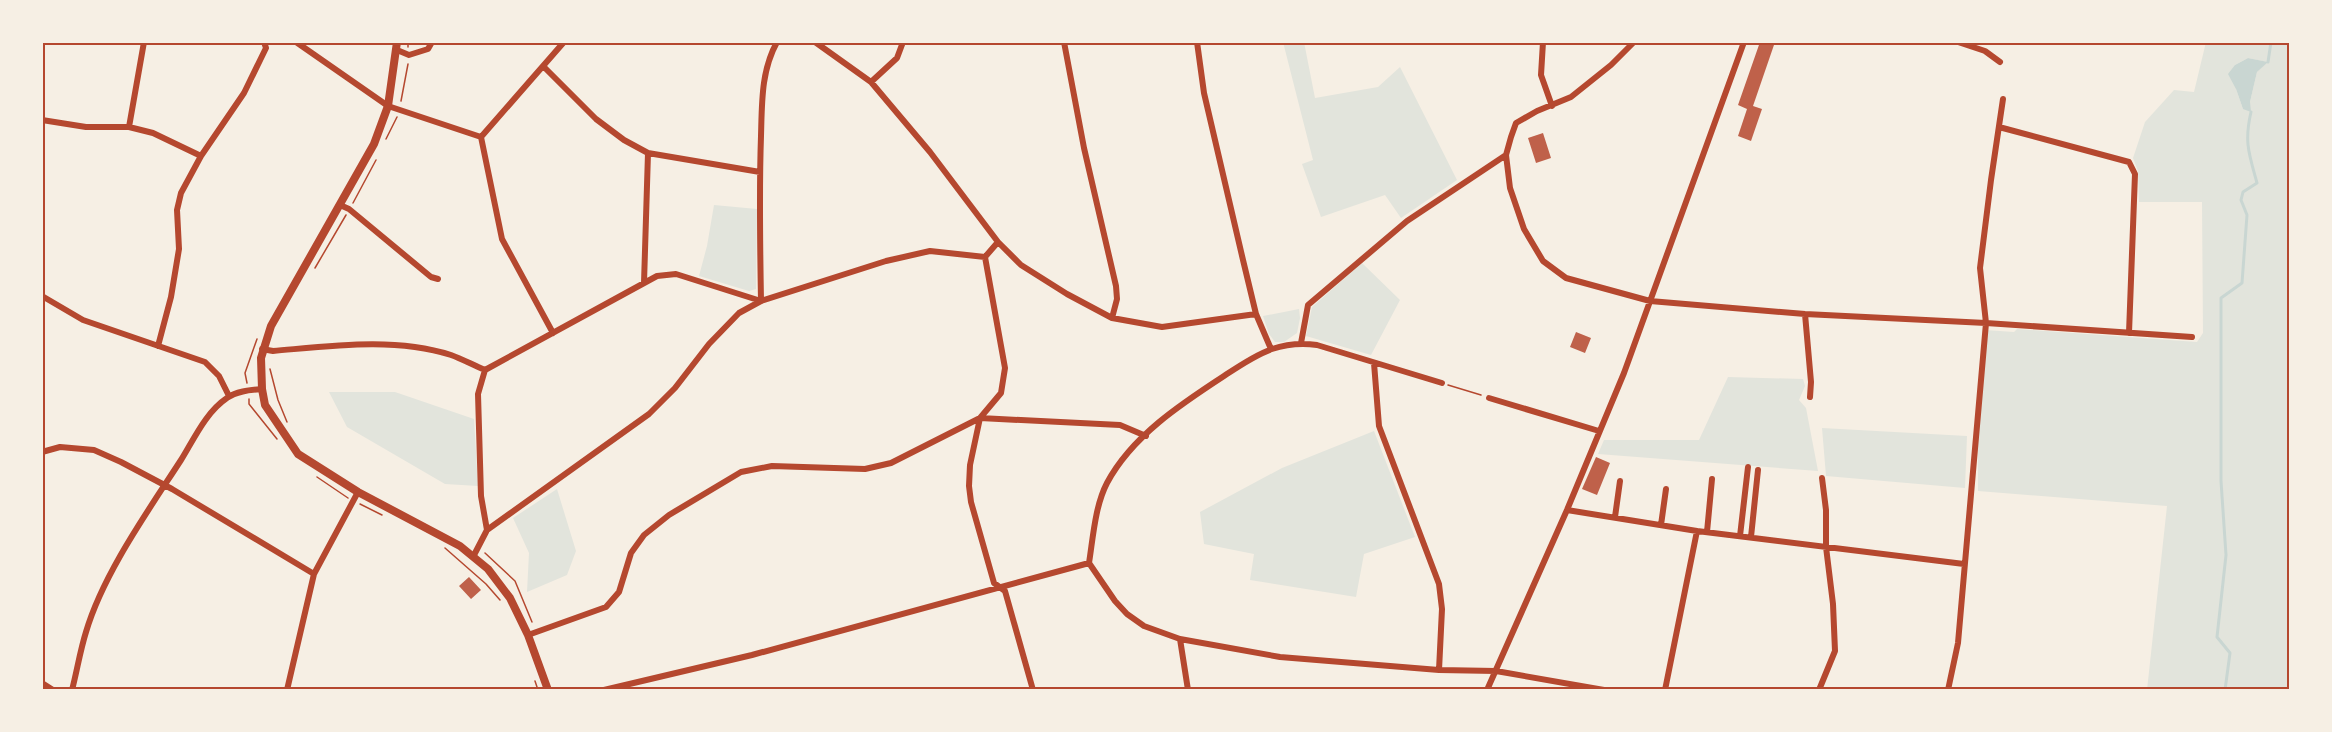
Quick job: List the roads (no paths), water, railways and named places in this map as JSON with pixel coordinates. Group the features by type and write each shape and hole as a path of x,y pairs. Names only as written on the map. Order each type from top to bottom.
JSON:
{"street":[{"path":"129,127 144,42"},
{"path":"158,346 171,297 179,249 177,210 181,193 201,156 244,93 266,48 264,42"},
{"path":"296,42 388,106 481,137"},
{"path":"432,42 428,49 409,55 397,46 388,106 374,144 271,326 262,349 262,389 266,405 298,454 358,492 460,546 488,569 532,633 548,690"},
{"path":"481,137 564,42"},
{"path":"761,301 760,172 763,82 770,55 777,42"},
{"path":"815,42 871,82 930,152 998,242 1021,265 1066,294 1112,318 1162,327 1256,314"},
{"path":"871,82 897,58 903,42"},
{"path":"1064,42 1084,148 1116,286 1117,299 1112,318"},
{"path":"1197,42 1204,93 1256,314 1271,349"},
{"path":"1543,42 1541,75 1552,106"},
{"path":"1634,42 1611,65 1570,97 1516,123 1506,155 1510,189 1524,229 1543,261 1566,278 1650,301 1805,314 2192,337"},
{"path":"1487,690 1567,510 1624,373 1744,42"},
{"path":"1958,42 1985,51 2000,62"},
{"path":"543,66 596,119 624,140 648,153 760,172"},
{"path":"1948,690 1958,643 1986,323 1980,268 2003,99"},
{"path":"42,120 86,127 129,127 153,134 201,156"},
{"path":"1999,127 2128,162 2135,174 2129,333"},
{"path":"481,137 502,239 552,333"},
{"path":"644,283 648,153"},
{"path":"1301,343 1308,304 1407,221 1506,155"},
{"path":"340,205 349,209 431,277 438,279"},
{"path":"985,257 998,242"},
{"path":"473,557 487,530 649,414 675,388 709,344 739,313 761,301 886,261 930,251 985,257"},
{"path":"532,633 606,607 619,592 631,553 644,535 669,515 741,472 772,466 865,469 891,463 980,418 1001,393 1005,368 985,257"},
{"path":"487,530 481,496 478,394 484,370 657,276 676,274 761,301"},
{"path":"42,296 83,320 205,362 219,376 229,396"},
{"path":"1805,314 1812,382 1810,397"},
{"path":"1442,383 1317,345 1301,343 1271,349 1247,361 1176,407 1127,454 1106,484 1095,522 1089,564 1127,614 1144,626 1180,639 1280,657 1439,670 1496,670 1604,690"},
{"path":"262,349 273,351 373,344 414,347 451,355 484,370"},
{"path":"1374,363 1378,426 1439,584 1442,609 1439,670"},
{"path":"72,690 86,632 99,598 165,485 209,416 229,396 248,390 262,389"},
{"path":"1489,398 1599,430"},
{"path":"980,418 1120,425 1146,436"},
{"path":"980,418 970,465 971,502 994,583 1005,591 1033,690"},
{"path":"42,452 60,447 94,450 165,485 314,574"},
{"path":"1740,536 1748,467"},
{"path":"1751,537 1758,470"},
{"path":"1819,690 1835,651 1822,478"},
{"path":"1707,532 1712,480"},
{"path":"1615,517 1620,481"},
{"path":"1661,525 1666,489"},
{"path":"287,690 314,574 358,492"},
{"path":"1567,510 1697,531 1964,564"},
{"path":"1665,690 1697,531"},
{"path":"604,690 752,655 1089,564"},
{"path":"1180,639 1188,690"},
{"path":"42,683 53,690"}],"waterway":[{"path":"2268,62 2271,42"},
{"path":"2225,690 2230,653 2217,637 2226,555 2221,481 2221,298 2242,283 2247,215 2241,200 2243,192 2257,183 2248,148 2251,112"}]}
